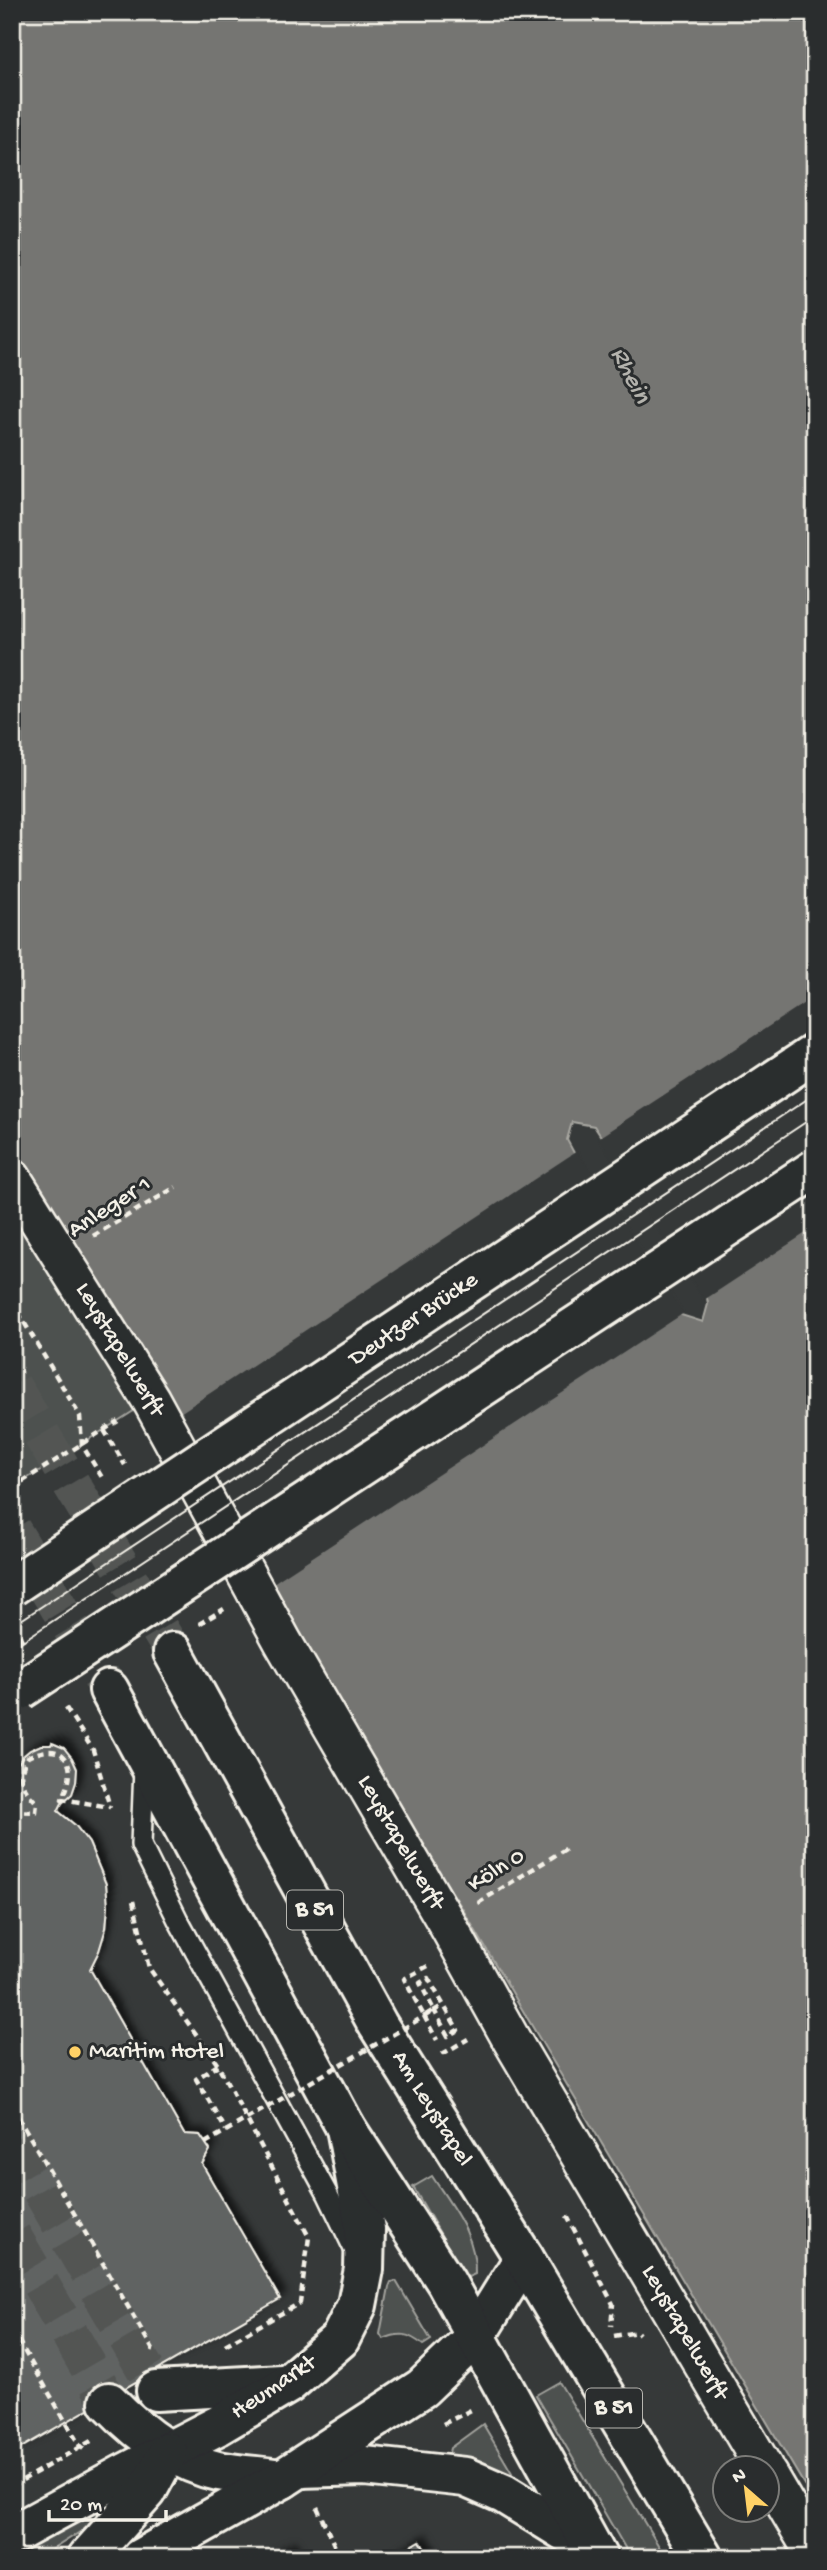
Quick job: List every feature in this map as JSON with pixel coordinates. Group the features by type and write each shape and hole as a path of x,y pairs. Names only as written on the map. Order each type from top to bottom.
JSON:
{"main road":[{"name":"Deutzer Brücke","path":"12,1586 815,1053"},
{"path":"16,1693 815,1169"},
{"name":"Am Leystapel","path":"173,1652 378,2025 524,2258 703,2558"},
{"path":"109,1689 346,2128 446,2282 595,2553"},
{"name":"Heumarkt","path":"12,2535 288,2384 340,2339 357,2305 364,2269 365,2229 346,2128"},
{"path":"141,2558 291,2474 422,2388 475,2337 524,2258"},
{"path":"87,2558 147,2491 168,2452 157,2374 288,2384"},
{"path":"109,2402 128,2421 168,2452 216,2470 291,2474 364,2466 465,2477 504,2494 595,2553"}],"street":[{"name":"Leystapelwerft","path":"12,1178 25,1225 66,1263 151,1400 283,1642 755,2454"},
{"path":"782,2499 815,2555"}],"lane":[{"path":"145,1758 141,1845 178,1920 328,2195 364,2269"}],"path":[{"name":"Anleger 1","path":"66,1263 73,1247 176,1186"},
{"path":"12,1302 80,1416 82,1445 109,1490"},
{"path":"12,1488 151,1400"},
{"path":"104,1430 129,1470"},
{"path":"12,1625 27,1647"},
{"path":"64,1704 93,1750 113,1820"},
{"path":"12,1811 36,1812 37,1804 22,1786 21,1777 28,1758 46,1750 66,1758 69,1765 69,1786 62,1799 110,1807"},
{"name":"Köln 0","path":"424,2016 404,1979 453,1935 567,1848"},
{"path":"131,1892 149,1968 218,2066 309,2237 299,2303 212,2353"},
{"path":"428,1978 443,2004 458,2030 448,2036 420,1983 428,1978"},
{"path":"205,2143 443,2004"},
{"path":"434,2010 424,2016 444,2053 501,2021"},
{"path":"218,2066 196,2079 226,2130"},
{"path":"12,2106 153,2350 157,2374"},
{"path":"610,2337 613,2304"},
{"path":"12,2330 80,2446 12,2486"},
{"path":"291,2474 340,2558"}],"shaded area":[{"path":"12,1178 151,1400 12,1488"},
{"path":"432,2176 468,2234 475,2260 475,2274 466,2278 413,2187"},
{"path":"396,2281 431,2340 423,2345 408,2336 394,2335 383,2339 380,2334 389,2287 391,2282"},
{"path":"559,2382 666,2558 631,2558 536,2395"},
{"path":"483,2424 512,2473 505,2479 448,2457 450,2448"},
{"path":"90,2517 94,2523 39,2558 12,2558 40,2541"}],"water":[{"name":"Rhein","path":"12,12 815,12 815,2503 462,1908 268,1604 275,1594 177,1407 85,1270 12,1151","holes":["572,1122 594,1126 707,1298 703,1322 681,1315 574,1153 567,1140"]}],"pier":[{"path":"815,996 815,1227 704,1300 598,1138"},
{"path":"577,1151 684,1313 267,1587 177,1415"}],"building":[{"name":"Maritim Hotel","path":"52,1743 64,1748 77,1769 72,1794 58,1811 75,1825 89,1843 106,1884 106,1928 90,1969 184,2134 200,2135 210,2150 202,2164 280,2299 12,2453 12,1767 16,1767 30,1750"},
{"path":"420,2541 430,2558 391,2558"},
{"path":"290,2548 295,2558 271,2558"}],"tunnel":[{"path":"12,1386 173,1652"},
{"path":"12,1530 109,1690"},
{"path":"12,2141 150,2377"},
{"path":"12,2235 109,2402"}],"tram line":[{"path":"12,1626 815,1094"},
{"path":"12,1648 815,1116"}],"place":[{"name":"Maritim Hotel","path":"75,2052"}]}
